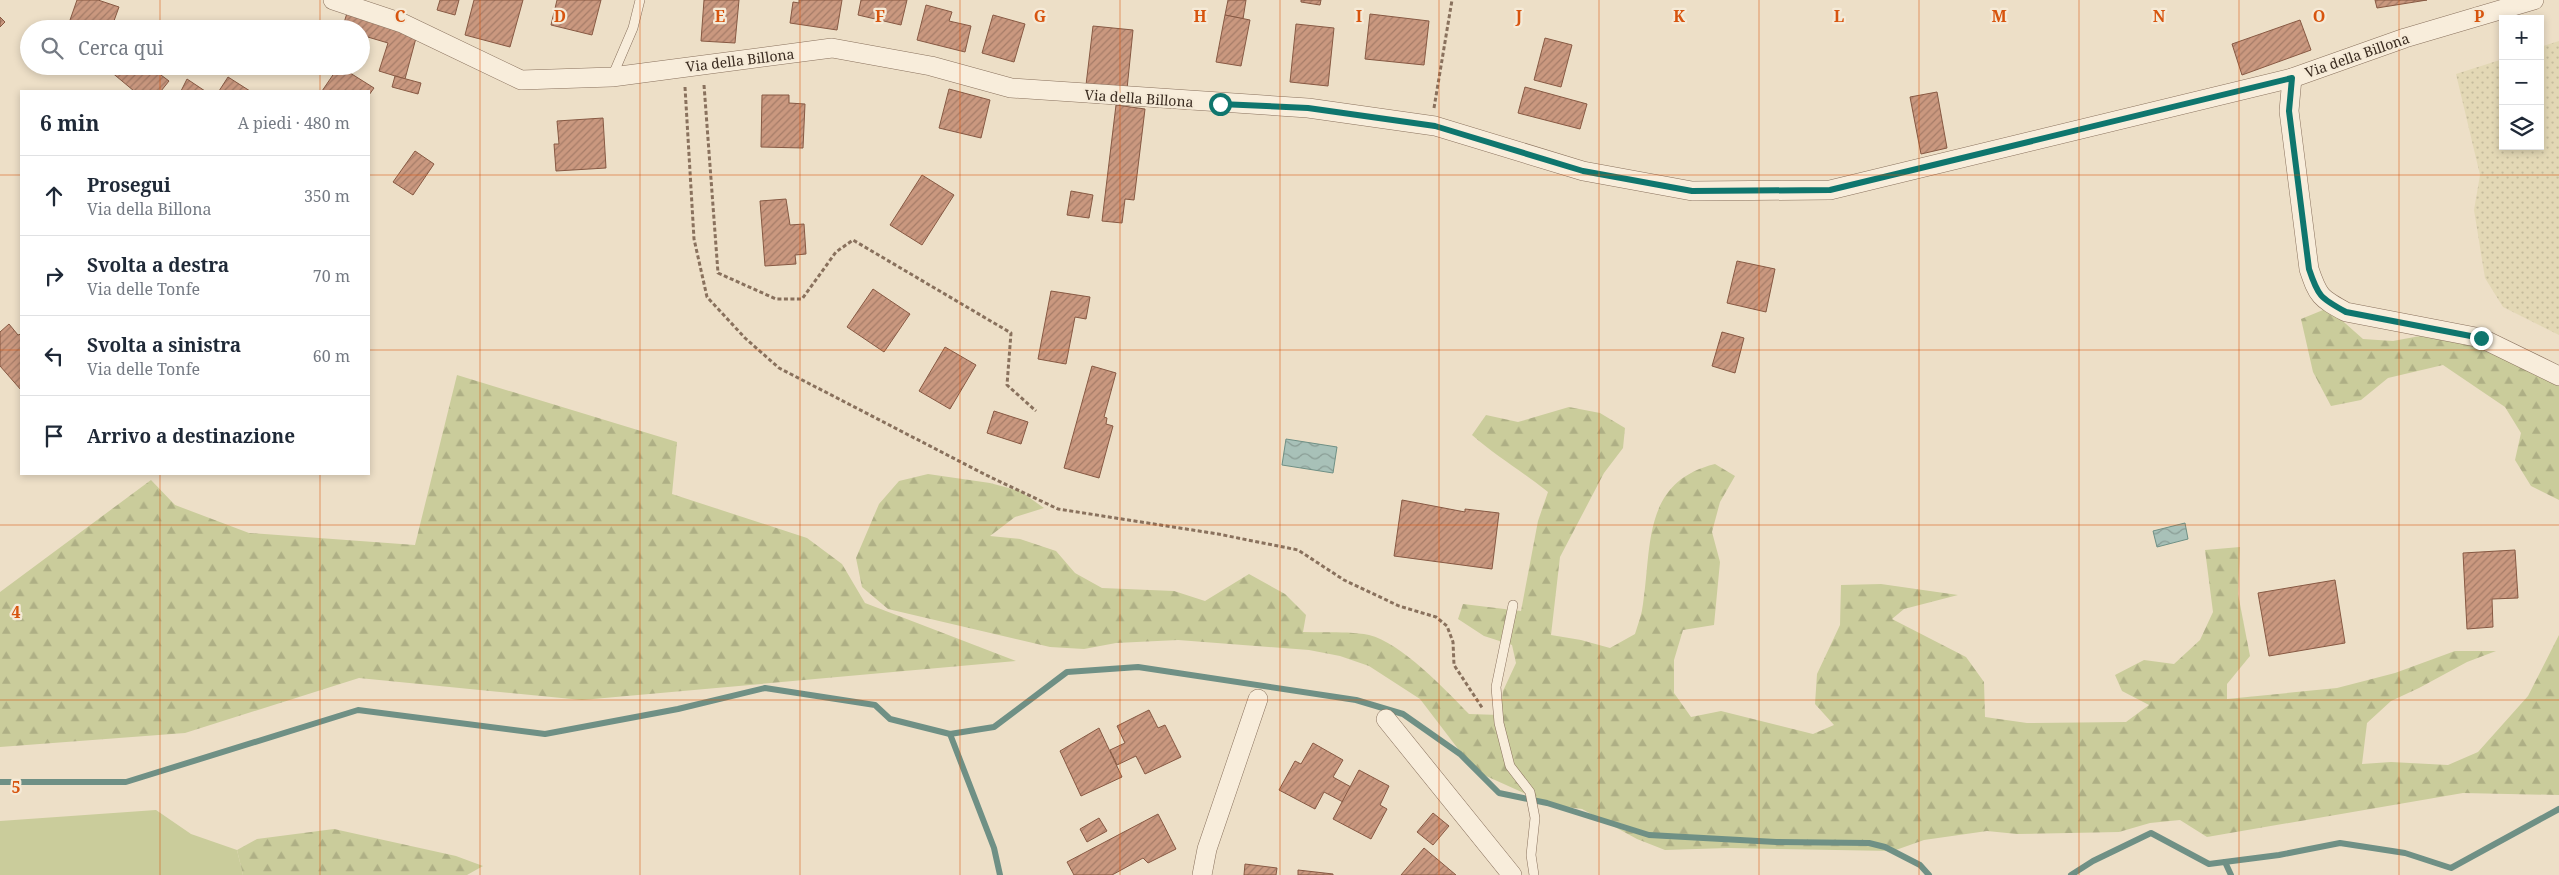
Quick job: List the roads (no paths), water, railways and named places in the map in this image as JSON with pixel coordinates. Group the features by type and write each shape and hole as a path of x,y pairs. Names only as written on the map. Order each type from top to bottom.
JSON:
{"street":[{"name":"Via della Billona","path":"338,1 402,24 521,80 612,77 832,48 931,66 1011,88 1308,108 1432,126 1583,171 1692,191 1830,190 2292,78 2405,38 2534,0"},
{"path":"2292,78 2289,111 2309,269 2316,292 2328,302 2346,312 2481,338 2559,376"},
{"path":"1202,875 1208,850 1258,699"},
{"path":"1386,719 1512,875"}],"lane":[{"path":"612,77 633,28 640,0"},
{"path":"1513,605 1496,686 1499,723 1510,766 1530,792 1535,818 1531,855 1534,875"}],"water":[{"path":"1286,439 1337,447 1333,473 1282,465"},
{"path":"2185,523 2188,539 2157,547 2153,531"}],"waterway":[{"path":"0,782 126,782 358,710 545,734 678,709 765,688 875,705 890,719 950,734 994,727 1067,672 1138,667 1356,700 1403,714 1460,754 1499,793 1547,803 1649,835 1776,842 1869,843 1885,847 1920,865 1929,875"},
{"path":"950,734 994,848 1000,875"},
{"path":"2071,875 2093,861 2151,833 2209,864 2279,855 2340,843 2405,853 2451,868 2559,809"},
{"path":"2225,862 2231,875"}]}
